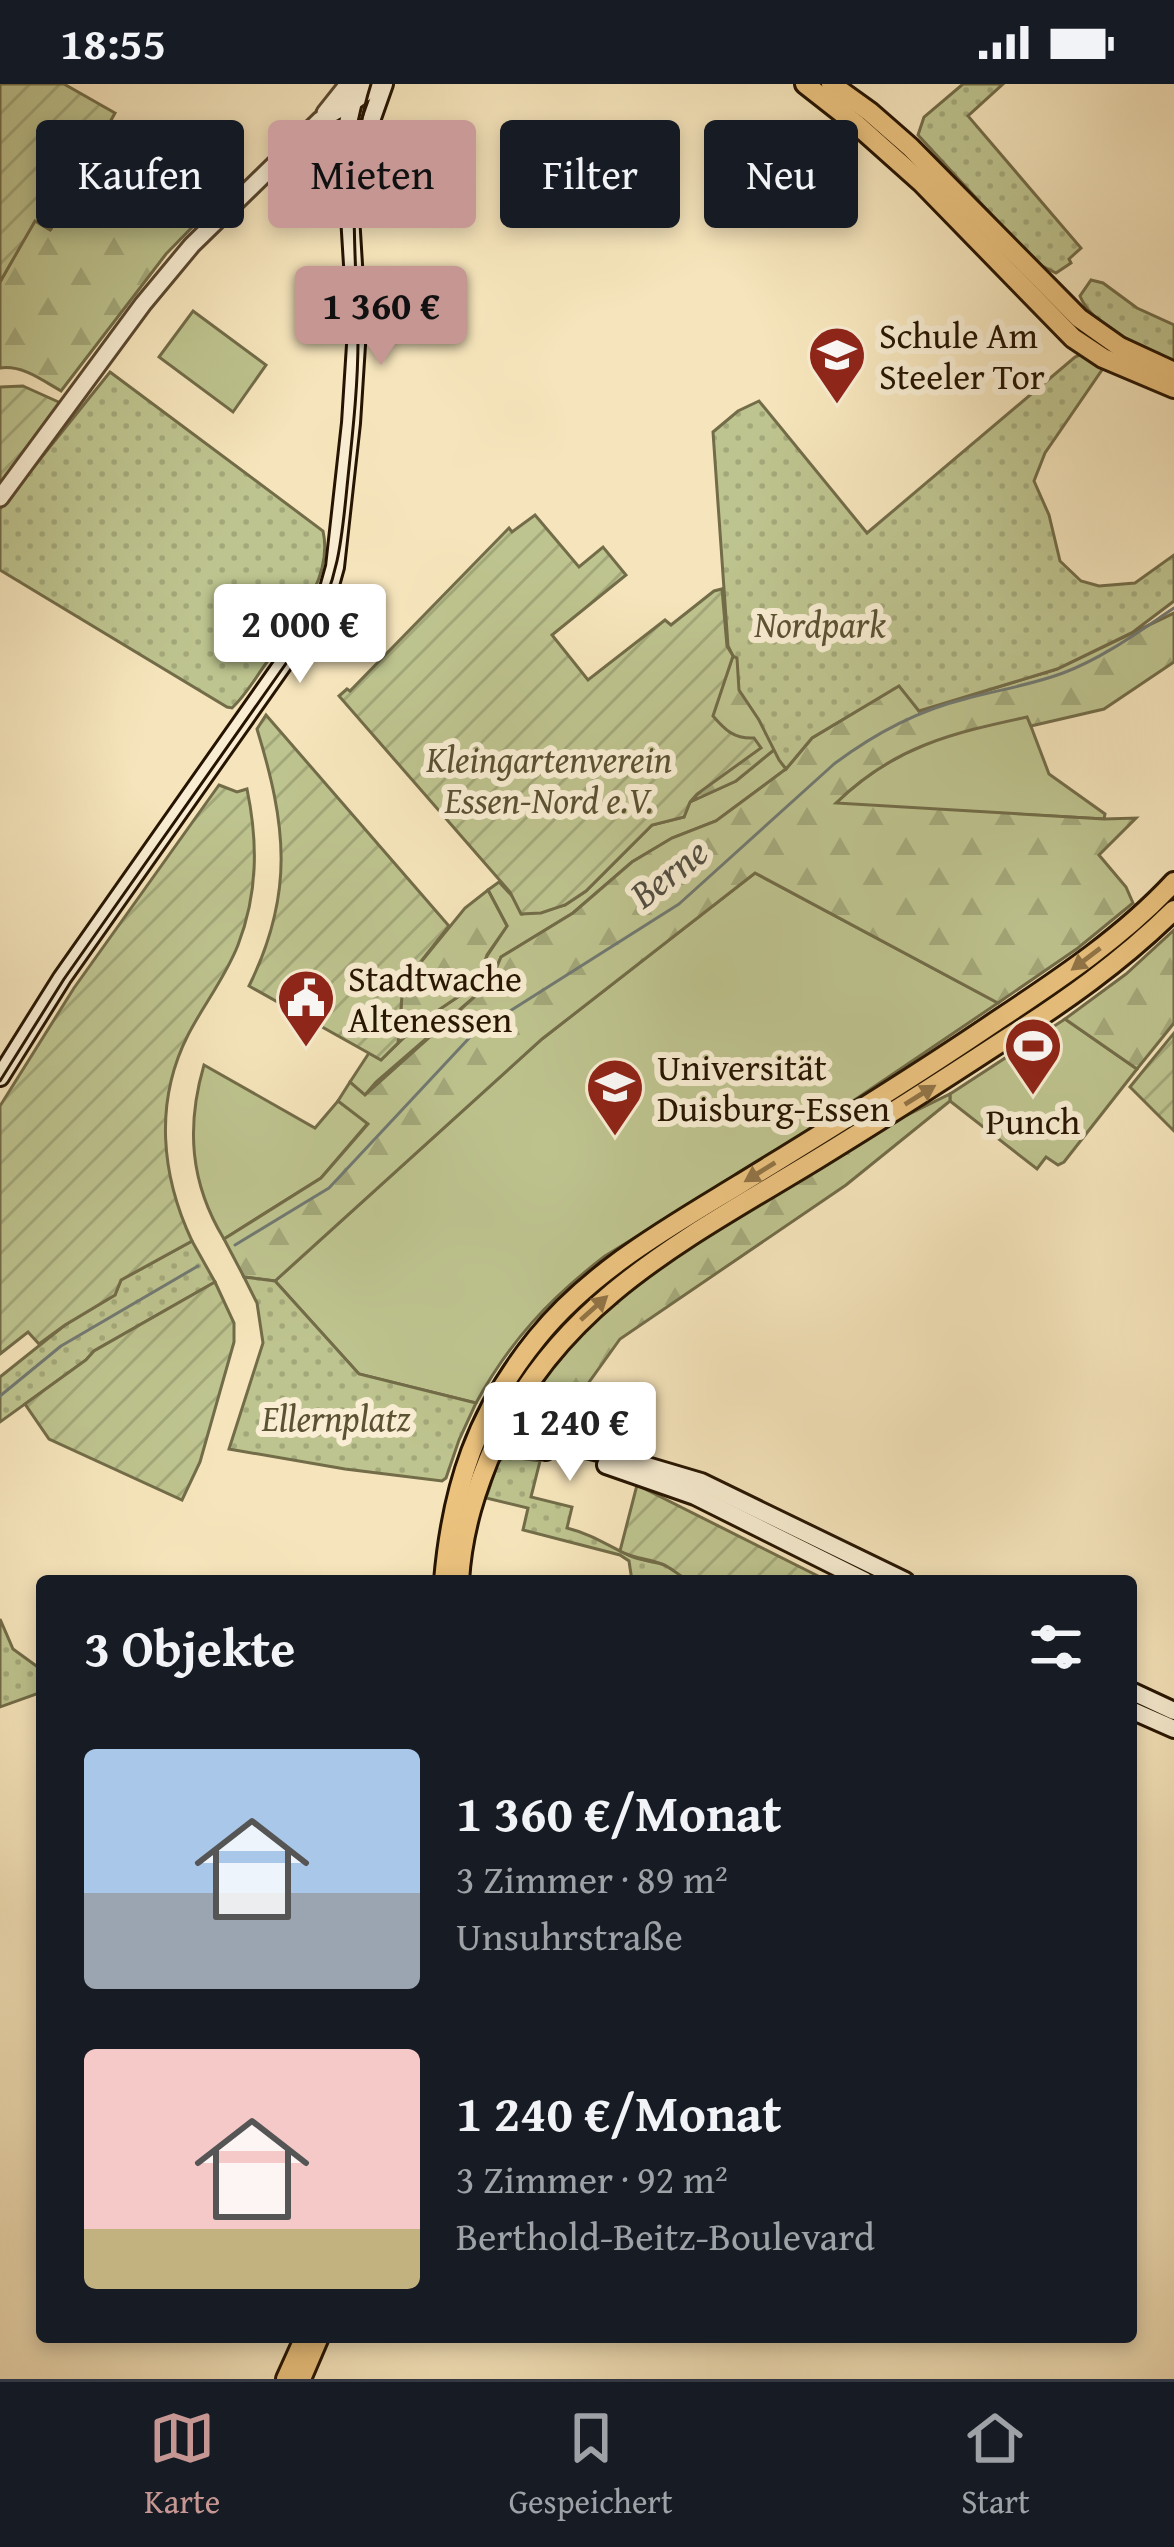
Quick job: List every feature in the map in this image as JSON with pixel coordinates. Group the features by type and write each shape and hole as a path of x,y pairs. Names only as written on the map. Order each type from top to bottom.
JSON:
{"main road":[{"path":"349,120 353,84"},
{"path":"370,120 381,84"},
{"path":"805,84 921,182 1073,338 1103,358 1174,388"},
{"path":"831,84 895,133 1079,318 1120,347 1174,372"},
{"path":"0,1077 62,979 309,627 329,589 339,547 355,383 351,228"},
{"path":"460,1575 466,1522 517,1366 574,1298 674,1225 924,1070 1057,981 1174,882"},
{"path":"445,1575 463,1470 497,1438 518,1397 592,1308 686,1239 1067,1000 1174,910"},
{"path":"518,1397 526,1420 544,1439"},
{"path":"497,1438 544,1439 663,1469 854,1575"},
{"path":"497,1438 673,1487 698,1489 892,1575"},
{"path":"663,1469 676,1480 673,1487"},
{"path":"1137,1694 1174,1711"},
{"path":"1137,1713 1174,1729"},
{"path":"286,2379 301,2343"},
{"path":"301,2379 316,2343"}],"street":[{"path":"320,120 353,84"},
{"path":"323,120 381,84"},
{"path":"0,498 180,260 268,172"}],"green space":[{"path":"0,84 64,84 115,113 111,120 36,120 36,222 0,282"},
{"path":"963,84 1003,84 968,116 1081,248 1056,273 1036,263 918,135 924,117"},
{"path":"35,220 36,228 191,228 61,391 24,371 0,368 0,282"},
{"path":"1091,280 1174,325 1174,360 1134,343 1096,317 1080,296"},
{"path":"193,311 266,365 233,412 159,357"},
{"name":"Nordpark","path":"1082,354 1104,367 1045,453 1034,481 1049,515 1060,561 1081,581 1099,586 1135,583 1174,555 1174,601 1133,632 1057,669 919,711 899,686 812,738 786,769 739,690 737,658 728,646 713,432 759,401 867,533"},
{"path":"110,372 323,531 325,549 317,584 299,617 232,708 0,570 0,509"},
{"path":"23,386 63,404 0,490 0,387"},
{"name":"Kleingartenverein Essen-Nord e.V.","path":"535,515 579,567 603,547 626,575 552,635 588,680 665,620 671,625 722,589 727,646 733,656 713,716 730,733 754,738 761,748 697,794 684,817 652,825 586,891 565,905 521,914 510,892 339,696 350,691 509,528 512,532"},
{"path":"1174,613 1174,662 1104,709 1031,726 1027,717 949,736 879,768 836,803 1136,818 1099,855 1133,903 1078,948 998,1003 755,873 542,1039 275,1281 244,1277 224,1239 321,1178 368,1124 338,1101 350,1082 365,1095 480,992 501,957 573,913 632,862 672,838 716,821 786,769 812,738 900,685 919,711 1057,669"},
{"path":"733,656 775,749 736,781 690,802 760,748 727,732 712,716"},
{"path":"266,715 449,926 403,984 398,1043 381,1060 249,986 274,920 281,858 274,796 257,729"},
{"path":"1027,716 1049,774 1105,814 1104,819 835,804 902,755 973,729"},
{"path":"775,749 786,769 716,821 672,838 632,862 573,913 501,957 480,992 364,1096 350,1082 369,1053 381,1060 420,1022 479,979 487,956 507,926 488,890 499,882 522,914 565,905 586,891 652,825 684,817 690,802 736,781"},
{"path":"219,785 237,792 247,789 254,867 238,945 188,1035 170,1086 168,1164 192,1241 121,1280 115,1295 39,1344 28,1332 0,1354 0,1106 74,988"},
{"name":"Universität Duisburg-Essen","path":"755,873 998,1003 810,1130 605,1256 532,1322 476,1403 359,1374 275,1281 542,1039"},
{"path":"488,890 507,926 487,955 479,979 398,1043 403,984 465,908"},
{"path":"1174,930 1174,1023 1137,1069 1065,1019 1126,974"},
{"name":"Punch","path":"1065,1019 1137,1069 1064,1162 1058,1165 1046,1157 1037,1169 950,1101 950,1094"},
{"path":"1174,1033 1174,1131 1130,1087"},
{"path":"204,1065 315,1128 338,1101 368,1123 321,1178 224,1239 204,1197 195,1154 195,1110"},
{"path":"950,1094 950,1101 846,1185 620,1339 567,1413 569,1433 537,1416 534,1403 548,1372 595,1311 824,1156"},
{"path":"192,1241 215,1282 94,1351 0,1422 0,1377 65,1325 115,1295 121,1280"},
{"name":"Ellernplatz","path":"244,1277 275,1281 359,1374 476,1403 446,1478 345,1469 229,1449 263,1343 257,1303"},
{"path":"215,1282 234,1323 234,1342 200,1462 182,1500 49,1439 25,1404 94,1351"},
{"path":"505,1456 540,1461 531,1497 572,1507 567,1528 681,1575 631,1575 629,1561 620,1555 523,1530 528,1508 486,1498 498,1462"},
{"path":"637,1485 816,1575 680,1575 620,1551"},
{"path":"0,1619 13,1649 36,1666 36,1694 0,1707"}],"waterway":[{"name":"Berne","path":"235,1245 329,1188 472,1035 679,904 849,753 929,710 1078,667 1174,608"},
{"name":"Berne","path":"0,1396 61,1346 198,1266"}],"tram line":[{"path":"0,1081 64,979 311,628 327,594 341,542 354,414 358,340 355,179 371,84"}],"place":[{"name":"Schule Am Steeler Tor","path":"837,406"},
{"name":"Stadtwache Altenessen","path":"306,1049"},
{"name":"Punch","path":"1033,1097"},
{"name":"Universität Duisburg-Essen","path":"615,1138"}]}
